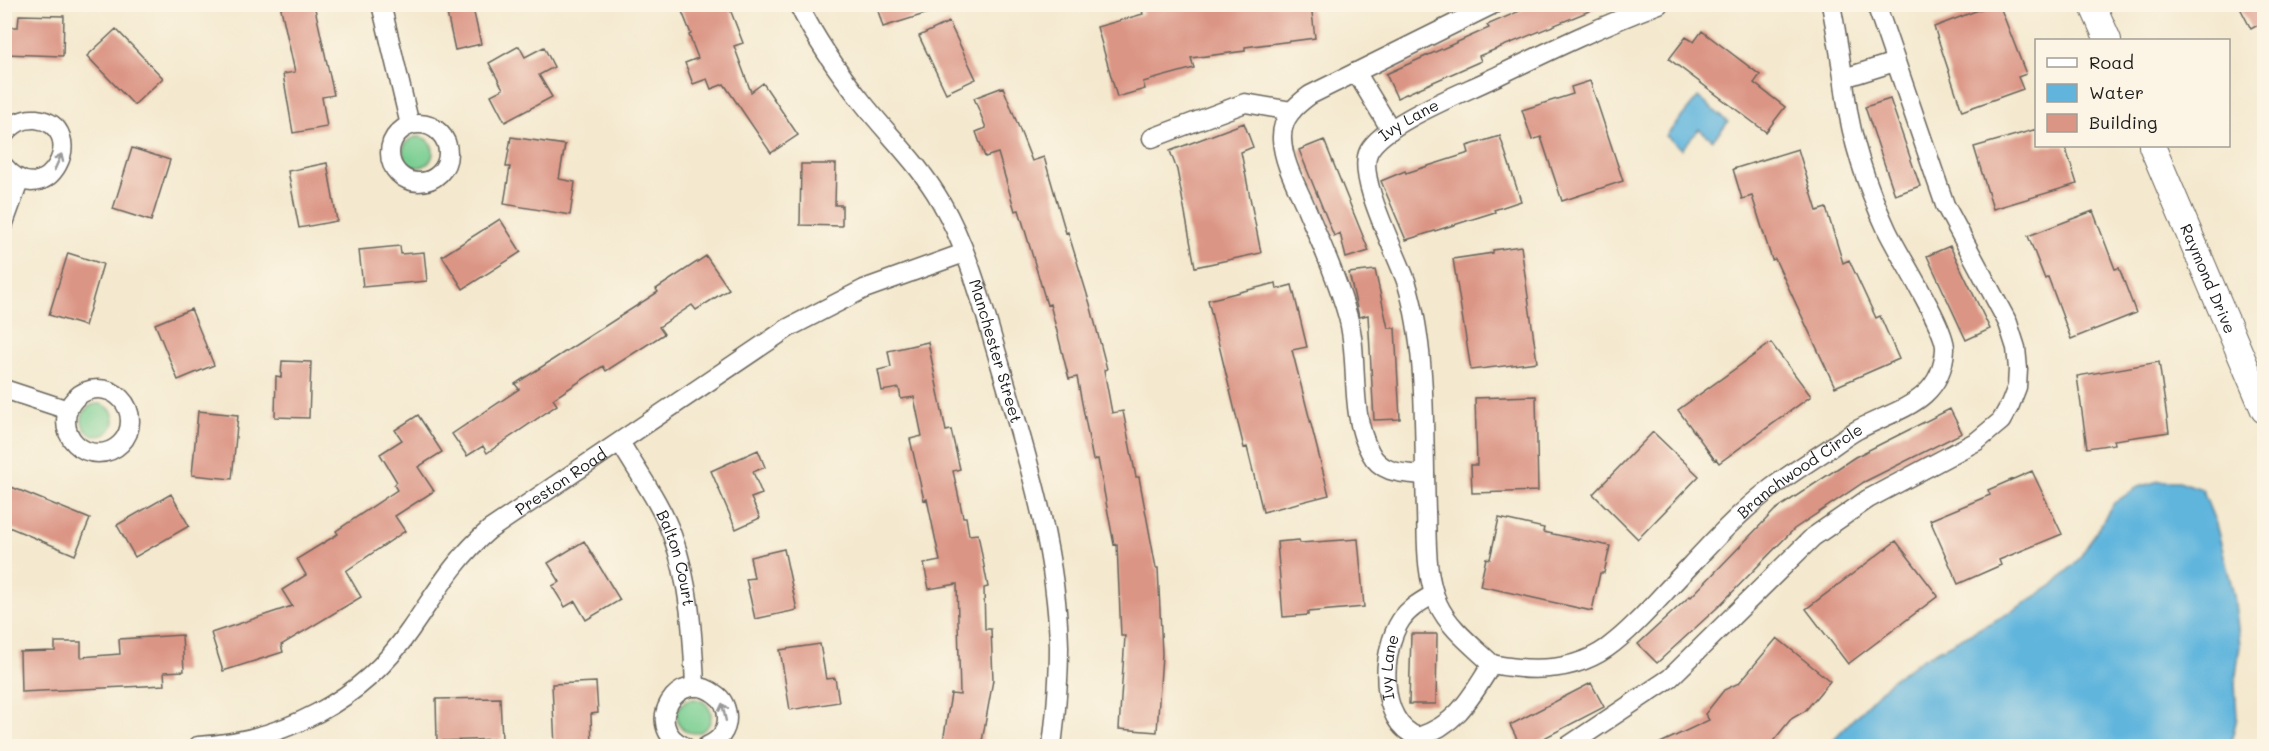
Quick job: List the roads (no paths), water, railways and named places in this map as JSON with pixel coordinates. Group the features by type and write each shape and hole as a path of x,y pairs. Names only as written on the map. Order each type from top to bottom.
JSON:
{"street":[{"path":"381,4 410,125"},
{"name":"Manchester Street","path":"798,4 826,54 863,103 909,156 940,200 964,253 984,308 1030,470 1044,525 1053,577 1059,646 1057,703 1052,747"},
{"path":"1425,475 1385,469 1370,452 1357,404 1353,341 1349,319 1337,281 1286,157 1282,139 1283,127 1292,111 1310,95 1494,4"},
{"name":"Ivy Lane","path":"1492,664 1467,642 1448,620 1434,594 1428,554 1421,374 1416,326 1408,285 1372,198 1365,163 1369,151 1391,130 1427,110 1619,19 1659,4"},
{"name":"Branchwood Circle","path":"1492,664 1516,669 1548,669 1586,659 1606,648 1631,626 1745,510 1770,489 1855,431 1914,404 1938,379 1946,346 1939,326 1906,267 1874,200 1859,154 1846,99 1831,4"},
{"path":"1568,747 1670,678 1813,537 1868,499 1977,441 2001,421 2010,405 2017,387 2018,369 2016,348 2008,323 1945,205 1876,4"},
{"path":"2092,4 2108,39"},
{"path":"1844,78 1895,62"},
{"path":"1356,72 1391,130"},
{"path":"1152,138 1245,102 1292,111"},
{"path":"4,135 19,121 39,120 49,124 56,131 63,150 62,160 49,176 30,181 20,179 4,165"},
{"name":"Raymond Drive","path":"2152,147 2265,410"},
{"path":"4,223 20,179"},
{"name":"Preston Road","path":"198,747 247,741 301,723 327,709 373,674 392,654 410,631 439,585 468,548 489,530 788,328 864,289 964,253"},
{"path":"4,389 68,410"},
{"name":"Balton Court","path":"620,442 655,499 675,544 683,570 690,611 695,687"},
{"name":"Ivy Lane","path":"1416,742 1396,716 1385,680 1388,650 1394,631 1402,618 1434,594"},
{"path":"1416,742 1459,713 1492,664"},
{"path":"684,747 668,733 664,717 670,700 685,688 695,687 712,691 719,696 727,714 723,734 707,747"}],"water":[{"path":"1698,97 1728,122 1713,140 1699,129 1682,149 1666,136"},
{"path":"2159,481 2179,481 2202,489 2216,524 2234,595 2240,645 2235,683 2237,718 2230,746 1827,746 1890,681 1922,659 2009,613 2052,586 2079,559 2114,503 2138,487"}]}
